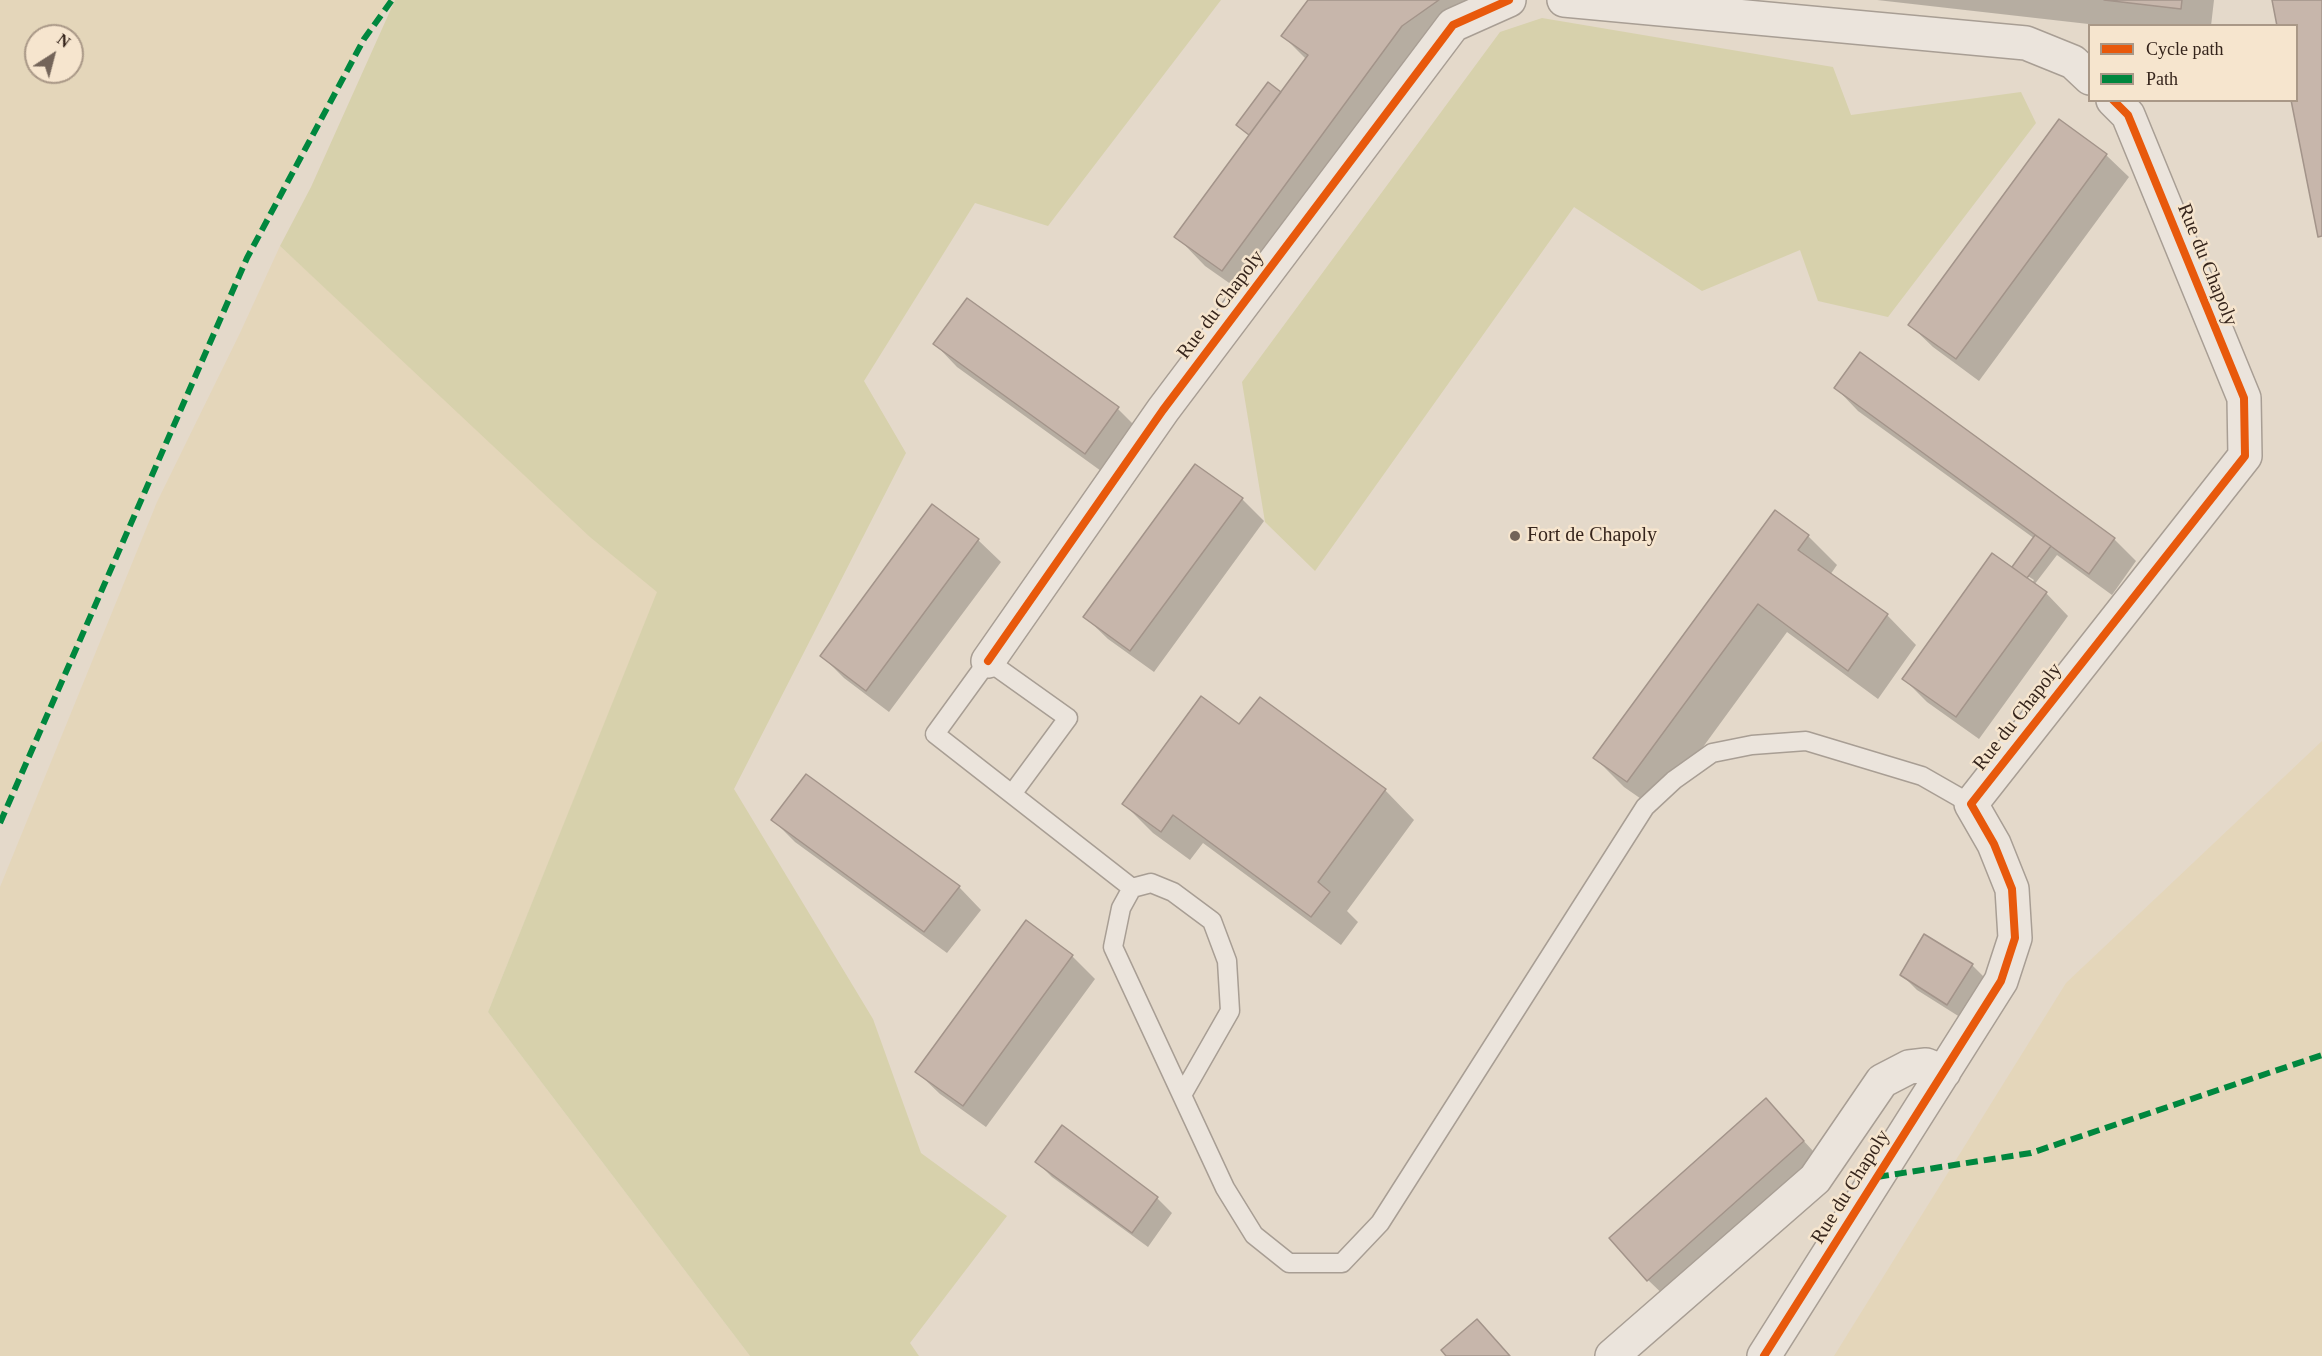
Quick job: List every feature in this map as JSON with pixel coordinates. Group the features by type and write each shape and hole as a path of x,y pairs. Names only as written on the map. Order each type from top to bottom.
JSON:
{"street":[{"name":"Rue du Chapoly","path":"988,661 1162,410 1453,25 1509,0"},
{"path":"1564,0 2026,43 2073,62 2088,76"},
{"name":"Rue du Chapoly","path":"1764,1356 2001,981 2015,938 2012,889 1994,844 1971,804 2245,456 2244,398 2128,115 2116,102"},
{"name":"Rue du Chapoly","path":"1612,1356 1815,1179 1882,1081 1909,1067 1926,1065 1944,1072"}],"lane":[{"path":"1012,794 1068,718 988,661 935,734 1132,888"},
{"path":"1182,1095 1230,1011 1227,961 1212,921 1173,892 1151,883 1132,888 1121,908 1113,947 1225,1188 1254,1234 1289,1263 1342,1263 1380,1223 1645,807 1674,780 1712,753 1752,745 1806,741 1922,776 1971,804"}],"shaded area":[{"path":"0,0 392,0 363,39 247,258 0,823"},
{"path":"395,0 1221,0 1048,226 975,203 864,381 906,453 734,789 873,1019 921,1153 1007,1216 910,1343 919,1356 750,1356 488,1012 657,592 590,537 280,246 311,187"},
{"path":"1542,18 1833,67 1851,115 2021,92 2036,123 1888,317 1818,301 1800,250 1702,291 1574,207 1315,571 1265,522 1242,382 1500,32"},
{"path":"280,246 658,592 488,1012 750,1356 0,1356 0,887 157,502"},
{"path":"2322,741 2322,1356 1834,1356 2066,983"}],"building":[{"path":"1308,0 1439,0 1402,26 1222,271 1174,237 1308,55 1281,36"},
{"path":"2104,0 2182,0 2181,9"},
{"path":"2272,0 2322,0 2322,236 2318,237 2291,102 2298,102 2298,24 2277,24"},
{"path":"1268,82 1281,92 1249,135 1236,125"},
{"path":"2059,119 2107,154 1956,359 1908,325"},
{"path":"967,298 1119,407 1085,454 933,344"},
{"path":"1860,352 2115,538 2089,574 1834,388"},
{"path":"1195,464 1243,498 1130,651 1083,617"},
{"path":"932,504 979,539 866,691 820,656"},
{"path":"1775,510 1809,535 1798,550 1888,614 1848,671 1758,604 1627,782 1593,758"},
{"path":"2035,535 2051,546 2027,578 2012,567"},
{"path":"1992,553 2047,592 1956,717 1902,679"},
{"path":"1201,696 1239,724 1260,697 1386,789 1318,882 1330,892 1311,917 1173,815 1161,832 1122,804"},
{"path":"806,774 960,886 924,932 771,820"},
{"path":"1026,920 1073,955 963,1106 915,1072"},
{"path":"1924,934 1973,964 1947,1005 1900,975"},
{"path":"1766,1098 1804,1141 1647,1281 1609,1238"},
{"path":"1062,1125 1158,1197 1132,1233 1035,1162"},
{"path":"1477,1319 1510,1356 1446,1356 1441,1350"}],"marked path":[{"path":"0,823 247,258 364,39 392,0"},
{"path":"1877,1177 2031,1153 2322,1055"}],"cycle path":[{"path":"988,661 1163,410 1453,25 1509,0"},
{"path":"1764,1356 2001,981 2015,938 2012,889 1994,844 1971,804 2245,456 2244,398 2128,115 2115,102"}],"place":[{"name":"Fort de Chapoly","path":"1515,536"}]}
